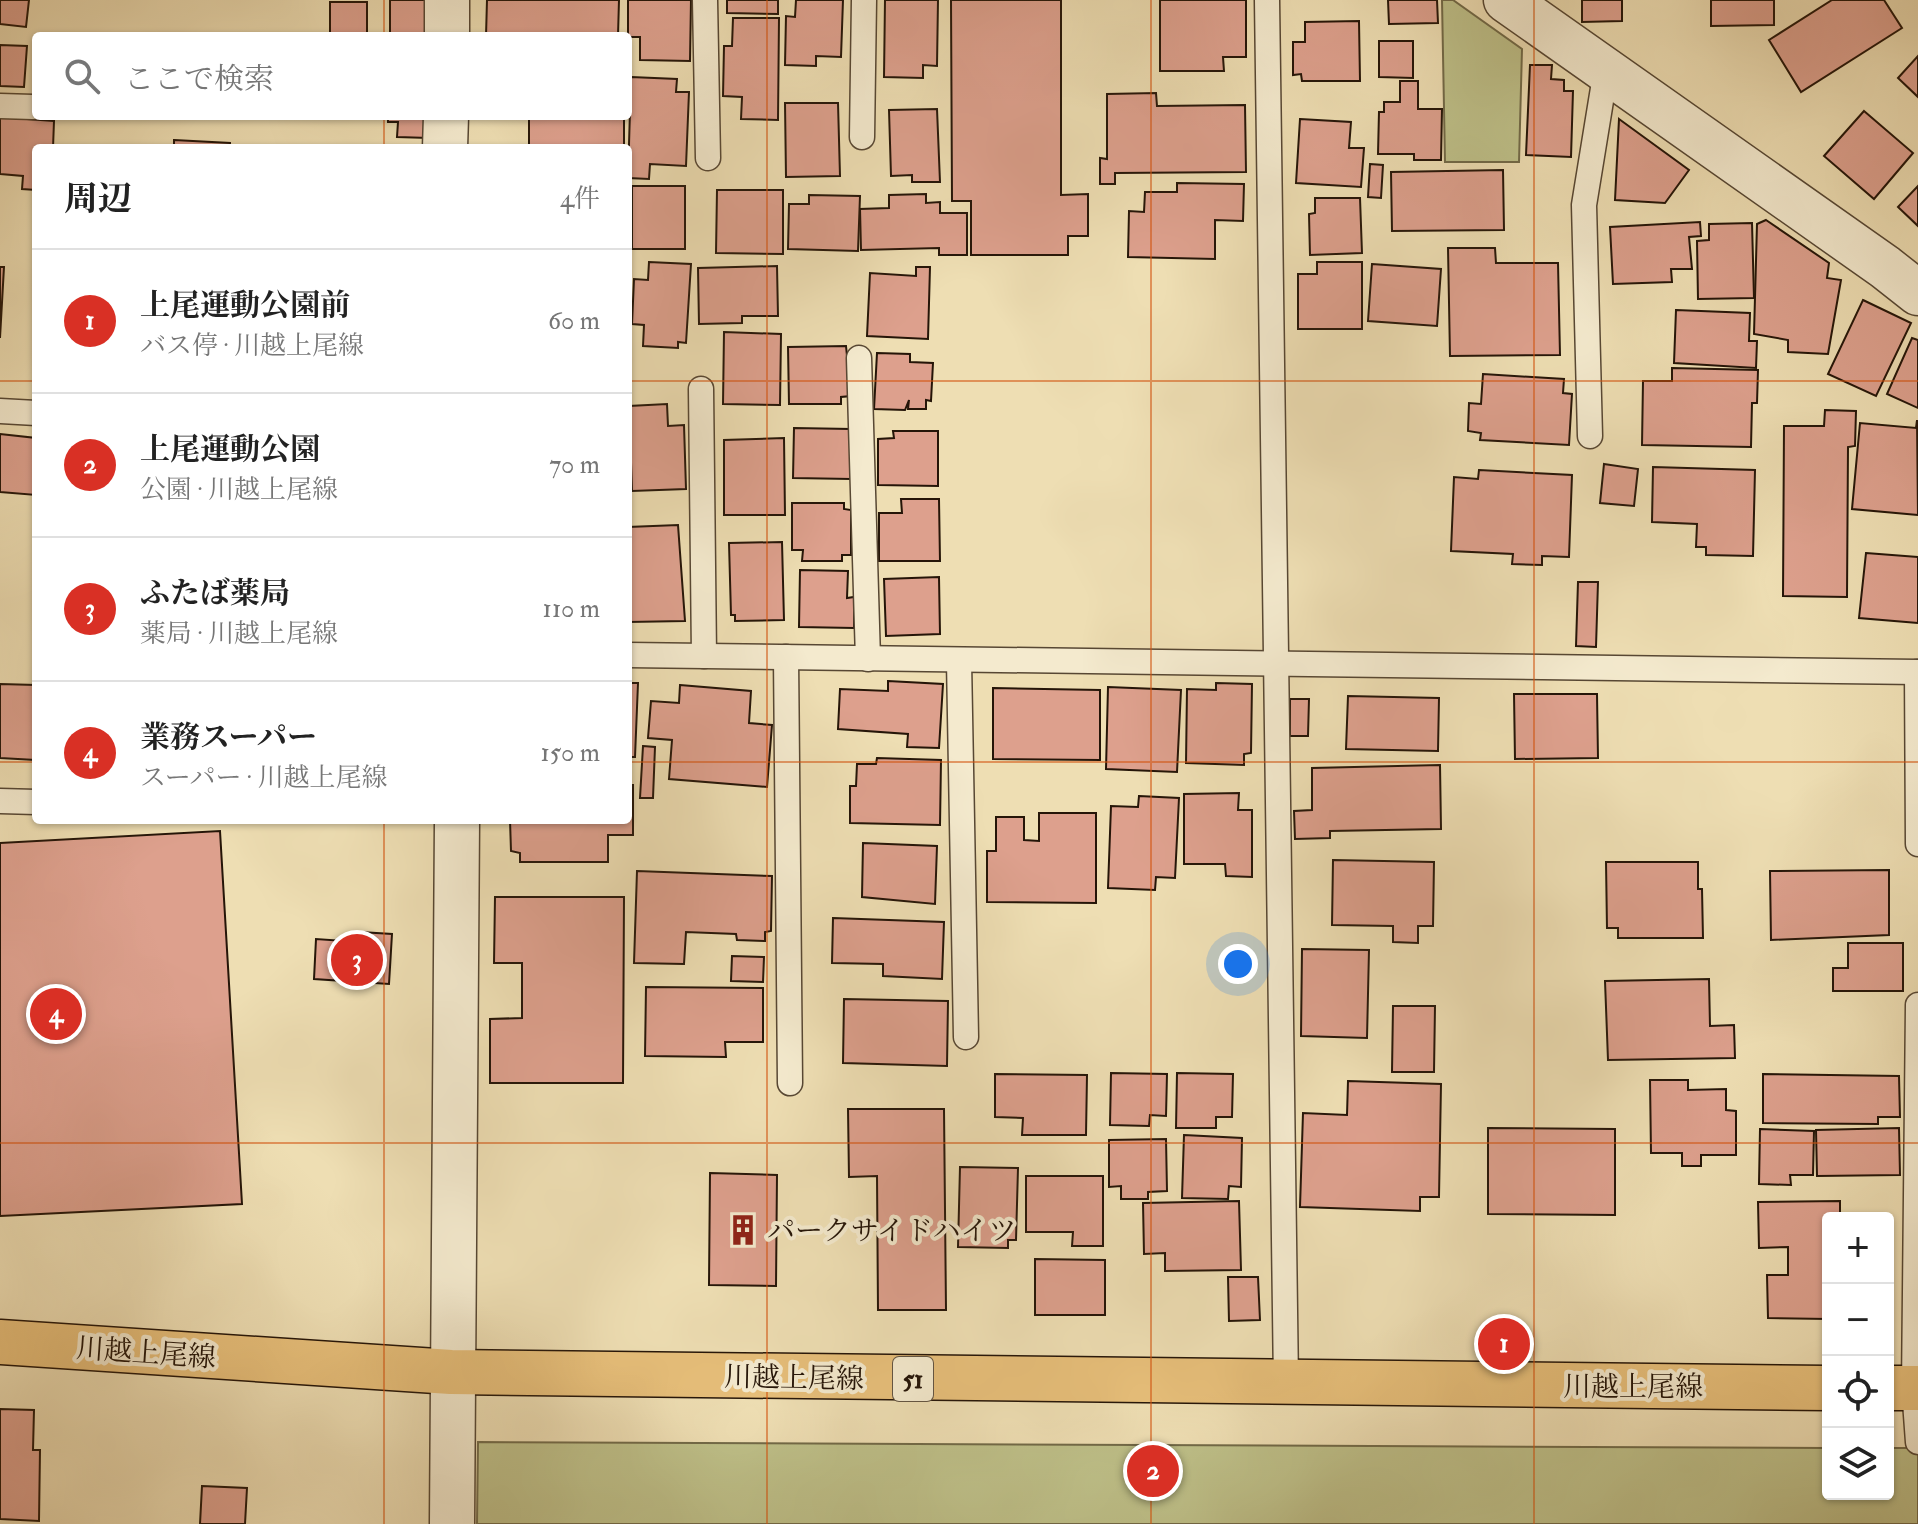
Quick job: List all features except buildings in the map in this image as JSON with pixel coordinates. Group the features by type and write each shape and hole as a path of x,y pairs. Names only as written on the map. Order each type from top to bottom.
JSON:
{"main road":[{"name":"川越上尾線","path":"0,1342 451,1372 1822,1388"}],"street":[{"path":"447,0 447,32"},
{"path":"1506,0 1918,293"},
{"path":"445,144 446,120"},
{"path":"452,1524 457,824"}],"lane":[{"path":"705,0 708,158"},
{"path":"862,137 864,0"},
{"path":"1267,0 1286,1384"},
{"path":"1590,436 1584,205 1606,70"},
{"path":"0,106 32,107"},
{"path":"859,358 868,659"},
{"path":"701,389 704,656"},
{"path":"0,411 32,413"},
{"path":"632,655 1918,672 1918,844"},
{"path":"786,657 790,1083"},
{"path":"959,661 966,1037"},
{"path":"0,801 32,802"},
{"path":"1918,1005 1907,1388 1918,1442"}],"green space":[{"path":"1442,0 1453,0 1522,49 1519,162 1445,162"},
{"path":"478,1442 1822,1448 1822,1500 1894,1500 1894,1448 1918,1448 1918,1524 477,1524"}],"place":[{"name":"ふたば薬局","path":"357,960"},
{"name":"業務スーパー","path":"56,1014"},
{"name":"パークサイドハイツ","path":"743,1230"},
{"name":"上尾運動公園前","path":"1504,1344"},
{"name":"上尾運動公園","path":"1153,1471"}]}
